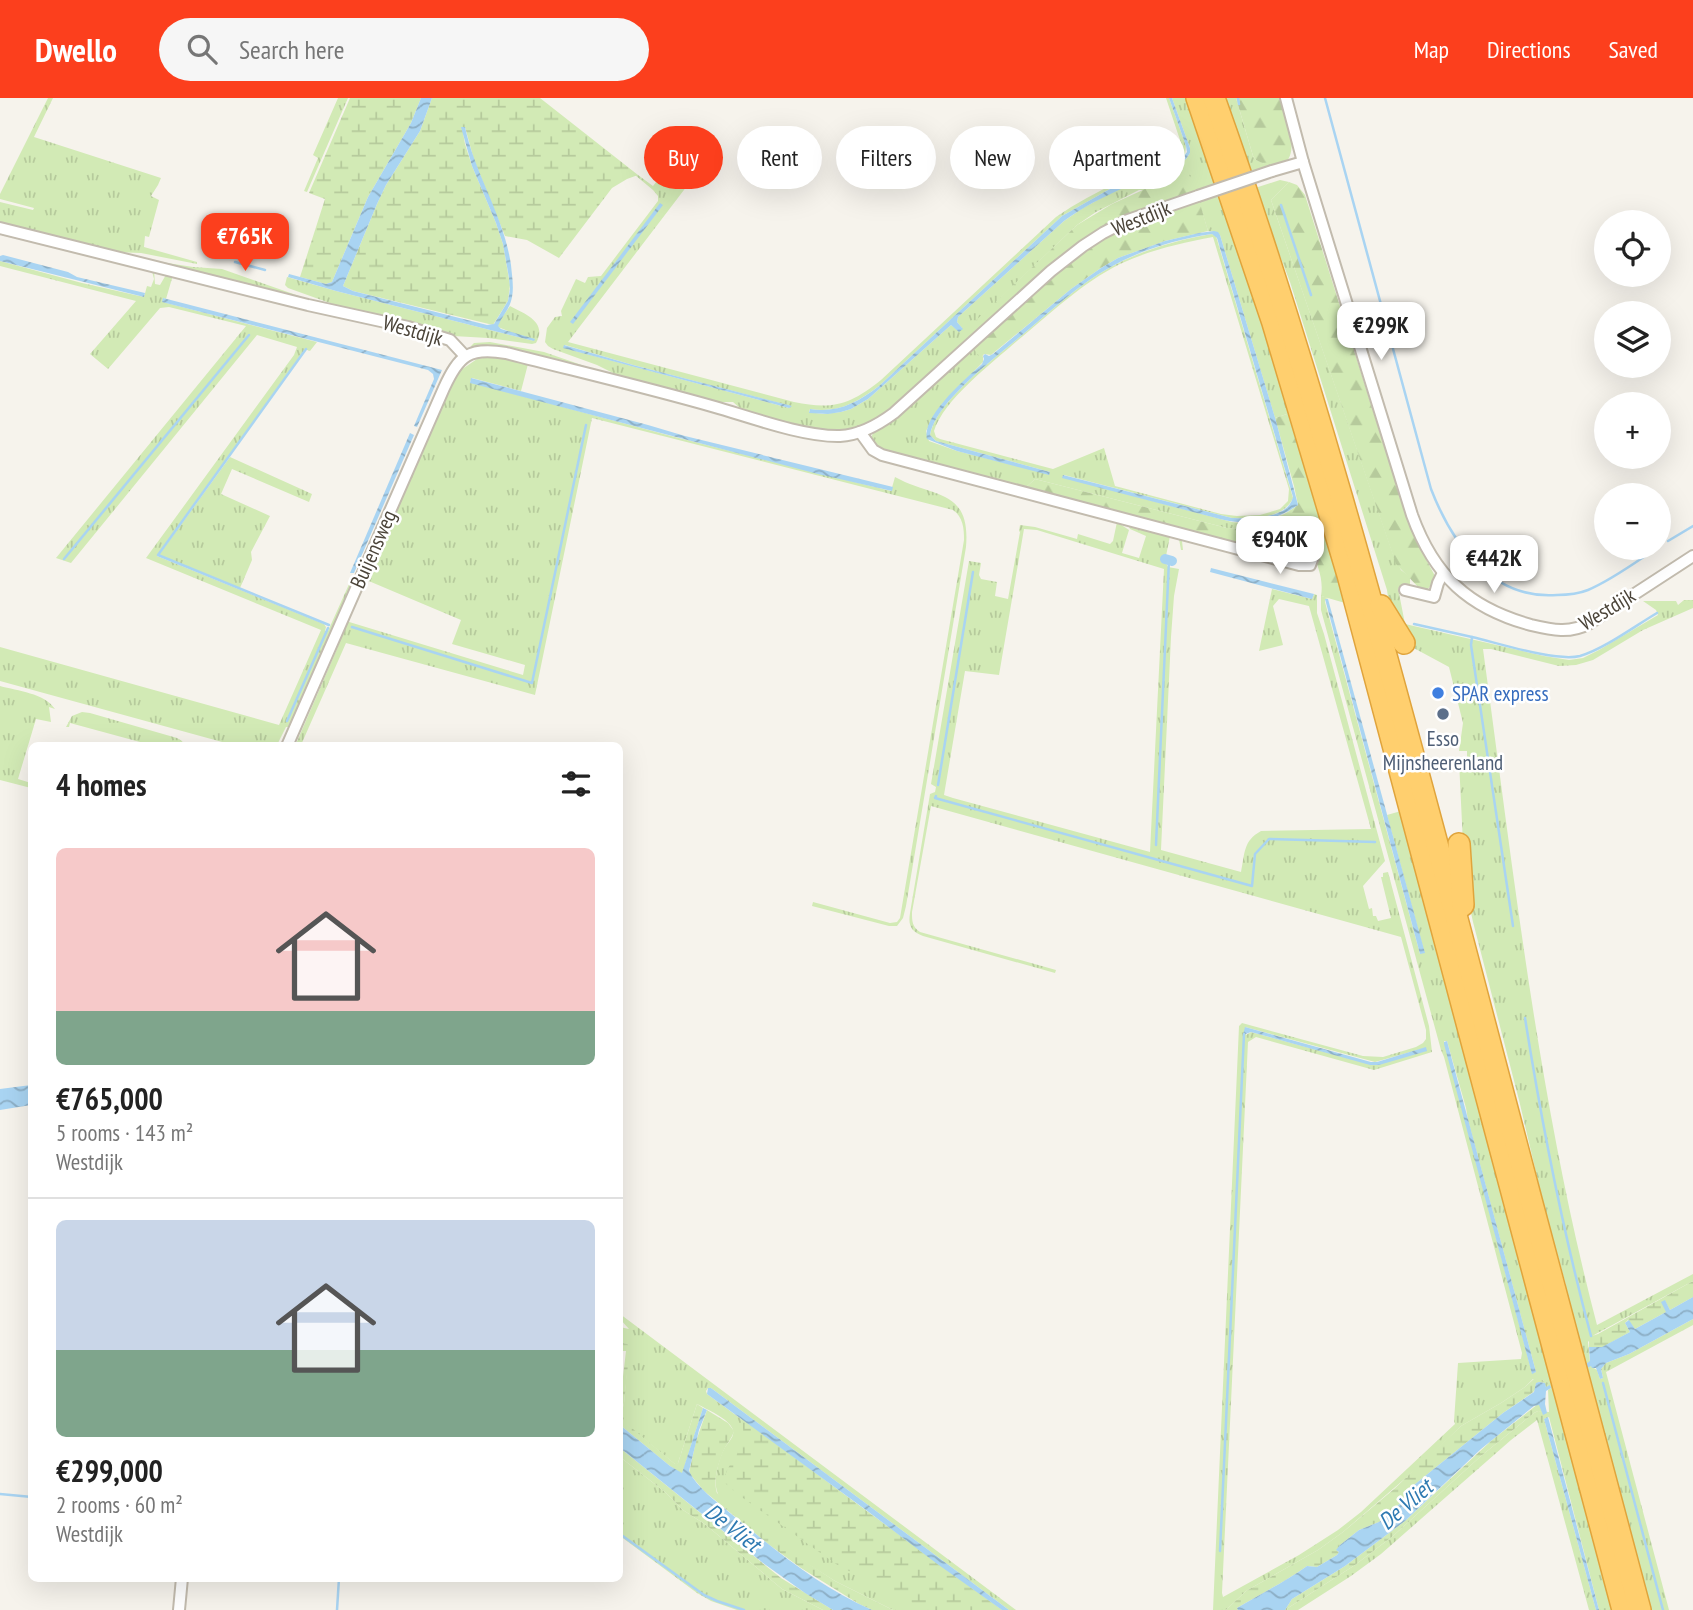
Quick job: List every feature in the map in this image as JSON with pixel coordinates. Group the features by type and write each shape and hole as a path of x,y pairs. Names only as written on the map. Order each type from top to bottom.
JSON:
{"highway":[{"path":"1197,98 1273,323 1348,575 1623,1610"},
{"path":"1214,98 1293,335 1366,578 1640,1610"},
{"path":"1366,578 1404,643"},
{"path":"1459,844 1466,956"}],"street":[{"path":"1286,98 1303,162"},
{"name":"Westdijk","path":"0,228 427,332 450,340 465,356 484,351 506,353 811,433 840,436 860,432 894,413 1051,271 1083,246 1128,220 1303,162 1412,515 1427,549 1443,573 1473,600 1491,611 1527,624 1566,631 1590,623 1693,556"},
{"name":"Buijensweg","path":"289,742 448,379 457,363 465,356"},
{"path":"860,432 873,450 882,455 1252,552 1304,565 1310,565 1313,557 1309,547 1298,541 1252,552"},
{"path":"1405,590 1434,597 1443,573"},
{"path":"179,1610 181,1582"}],"green space":[{"path":"48,98 53,98 34,137 161,178 151,196 159,200 149,237 145,236 144,247 197,264 141,253 113,252 0,224 0,202 33,210 34,208 0,199 0,194"},
{"path":"338,98 348,98 307,192 304,191 318,158 313,155"},
{"path":"350,98 421,98 411,123 368,197 332,282 326,284 300,277 325,199 309,193"},
{"path":"432,98 540,98 638,175 612,188 559,258 527,240 505,236 474,160 465,127 462,127 472,166 503,244 510,285 508,301 493,325 353,291 343,286 377,204 420,131"},
{"path":"1166,98 1169,98 1179,126 1175,126"},
{"path":"1172,98 1187,98 1290,413 1275,418 1220,235 1208,231 1196,192 1139,190 1077,225 971,326 977,333 889,411 854,429 830,431 804,428 742,410 733,402 714,402 623,378 553,349 545,342 547,328 555,317 562,316 561,311 576,279 585,283 588,277 601,276 658,201 658,196 652,189 685,189 568,342 794,402 819,405 840,403 860,395 881,380 1056,217 1101,190 1110,189 1062,216 879,386 839,408 810,409 809,412 841,412 868,399 951,325 959,331 962,328 957,322 958,317 1064,221 1083,208 1118,189 1185,189 1185,159 1190,148 1185,126 1182,126","holes":["565,345 791,406 789,408 564,348"]},
{"path":"1226,98 1236,98 1253,156 1265,164 1266,168 1249,174"},
{"path":"1236,98 1283,98 1292,143 1288,159 1283,164 1266,168 1253,156"},
{"path":"1187,170 1197,193 1131,216 977,333 970,326 1077,225 1112,204 1145,189 1185,189"},
{"path":"1280,180 1289,182 1271,200 1394,557 1401,570 1410,577 1410,584 1398,588 1405,624 1569,660 1583,658 1599,650 1658,615 1656,610 1643,601 1676,601 1678,605 1684,600 1693,600 1693,608 1643,630 1593,660 1576,665 1559,666 1483,649 1517,904 1544,1074 1559,1158 1597,1325 1693,1274 1693,1281 1594,1335 1588,1342 1590,1362 1586,1364 1554,1249 1465,885 1459,761 1467,761 1467,751 1459,751 1463,723 1449,667 1410,646 1390,612 1387,590 1290,282 1255,188"},
{"path":"1289,182 1297,185 1305,195 1403,506 1435,576 1427,590 1421,590 1396,564 1271,200"},
{"path":"1199,200 1208,231 1165,241 1118,258 1071,289 991,355 984,354 981,358 972,347 1038,288 1109,235 1153,215"},
{"path":"1199,236 1216,236 1293,498 1289,505 1275,514 1258,518 1232,518 1064,475 1062,477 1232,522 1260,522 1286,513 1258,526 1227,528 1035,479 1023,490 883,453 870,440 874,431 972,347 983,356 983,362 942,404 926,431 929,441 957,451 1049,474 1050,472 936,441 930,435 933,426 945,406 966,383 1088,281 1134,256 1159,246","holes":["1213,237 1289,489 1288,501 1280,509 1260,515 1221,514 1115,486 1104,448 1053,469 940,439 934,431 947,407 970,383 1093,280 1120,264 1143,255 1177,244"]},
{"path":"129,257 222,269 322,304"},
{"path":"102,259 154,270 155,284 160,285 167,273 173,275 163,302 317,342 310,351 305,349 157,556 324,624 325,631 328,631 350,582 353,586 292,727 286,727 278,742 222,742 0,681 0,647 279,725 321,630 146,558 294,355 297,347 257,335 71,563 56,558 246,326 169,307 160,308 108,369 90,354 136,301 0,266 0,261 144,297 147,286 151,287 154,279 152,271"},
{"path":"287,277 534,341 498,327 510,306 537,324 539,336 536,343 532,344 453,336 341,307 288,288 285,285"},
{"path":"490,342 544,352 602,372 474,349 471,346 474,343"},
{"path":"496,356 528,364 521,391 472,378 470,382 891,491 895,477 956,504 966,528 966,547 906,906 903,918 897,926 812,906 813,902 890,923 897,922 900,918 964,540 962,523 953,510 592,418 535,695 346,643 302,742 297,742 337,649 346,621 523,675 525,665 452,644 461,620 364,579 458,372 477,359"},
{"path":"1290,413 1345,603 1321,596 1319,572 1308,544 1251,548 1023,490 1035,479 1227,528 1256,526 1273,520 1298,505 1275,418"},
{"path":"230,457 312,494 309,502 232,469 221,494 270,516 251,552 252,560 240,588 159,555"},
{"path":"1117,522 1129,530 1122,553 1139,558 1146,536 1130,529 1127,523 1180,537 1182,541 1181,550 1179,539 1170,536 1165,561 1168,567 1179,569 1171,637 1161,850 1241,872 1248,843 1261,831 1371,829 1309,606 1279,599 1273,606 1283,645 1259,651 1272,589 1312,599 1314,594 1317,595 1317,613 1385,861 1363,886 1373,916 1376,916 1378,921 1391,918 1381,877 1388,872 1429,1026 1432,1052 1374,1070 1256,1037 1248,1042 1223,1597 1338,1530 1361,1512 1455,1424 1458,1363 1521,1359 1522,1353 1321,610 1321,596 1329,598 1325,599 1325,602 1420,954 1424,951 1387,815 1401,811 1612,1610 1599,1610 1549,1417 1544,1419 1596,1610 1589,1610 1537,1420 1381,1554 1298,1610 1287,1610 1393,1536 1481,1456 1534,1413 1549,1412 1548,1390 1551,1388 1546,1387 1543,1380 1533,1379 1501,1403 1461,1426 1422,1464 1343,1532 1318,1550 1246,1591 1226,1610 1213,1610 1239,1026 1242,1023 1363,1056 1383,1057 1423,1043 1426,1030 1401,937 931,806 912,912 915,928 920,932 1056,970 1055,973 923,936 911,928 910,913 930,794 935,792 936,787 931,784 969,561 981,563 981,579 997,582 995,596 1008,599 1020,525 1077,539 1078,534 1110,544","holes":["1024,529 1037,530 1164,569 1150,852 944,795 965,671 999,675","1245,1027 1375,1062 1425,1048 1426,1050 1373,1065 1251,1032 1246,1035","1444,1041 1447,1041 1466,1108 1536,1372 1532,1373"]},
{"path":"0,686 38,696 55,709 49,707 51,722 36,719 28,742 18,779 28,782 28,787 0,780"},
{"path":"82,712 90,713 177,738 182,742 140,742 70,723 69,727 66,727 72,716"},
{"path":"1693,1281 1693,1297 1670,1310 1665,1301 1666,1312 1635,1329 1628,1320 1625,1323 1630,1332 1603,1347 1589,1347 1589,1337"},
{"path":"623,1316 1016,1610 1009,1610 708,1388 707,1394 1002,1610 893,1610 835,1581 808,1564 717,1493 718,1467 733,1433 731,1426 723,1418 697,1404 676,1465 623,1421 629,1345 623,1343 623,1328 629,1329 623,1322"},
{"path":"1693,1319 1693,1325 1606,1372 1669,1610 1651,1610 1587,1368 1591,1365 1597,1370 1600,1379 1603,1378 1601,1369 1606,1363 1629,1354"},
{"path":"623,1343 630,1345 623,1408 623,1376 626,1351 623,1351"},
{"path":"1536,1377 1540,1377 1545,1383 1536,1384 1532,1393 1414,1485 1403,1501 1379,1522 1359,1530 1340,1545 1337,1555 1317,1567 1307,1566 1237,1608 1238,1610 1226,1610 1246,1591 1318,1550 1343,1532 1461,1426 1501,1403"},
{"path":"697,1404 703,1408 682,1474 623,1427 623,1421 675,1464 678,1463"},
{"path":"1538,1404 1543,1412 1534,1413 1481,1456 1393,1536 1355,1565 1285,1610 1292,1599 1345,1566 1405,1521 1492,1440"},
{"path":"707,1410 728,1423 734,1431 718,1467 717,1493 809,1564 835,1581 893,1610 872,1610 801,1568 704,1491 689,1473"},
{"path":"742,1418 1002,1610 929,1610 900,1598 836,1564 736,1493 725,1483 725,1478 741,1444"},
{"path":"623,1450 781,1578 833,1610 823,1610 782,1589 706,1525 683,1510 665,1492 623,1459"},
{"path":"623,1459 782,1589 823,1610 737,1610 697,1593 623,1538"}],"water":[{"path":"421,98 432,98 420,131 386,185 343,286 353,291 487,325 494,324 508,301 509,278 503,244 472,166 461,127 465,127 475,162 502,230 511,265 512,297 498,326 535,339 534,341 288,277 289,274 326,284 332,282 368,197 411,123"},
{"path":"1169,98 1172,98 1182,126 1179,126"},
{"path":"1185,134 1190,153 1185,160 1187,152"},
{"path":"1122,189 1064,221 958,317 957,322 963,329 959,332 951,325 868,399 851,409 828,414 809,413 810,409 830,409 847,405 879,386 1062,216 1108,190"},
{"path":"660,203 663,205 573,324 570,322"},
{"path":"1214,231 1220,235 1276,421 1298,505 1270,519 1230,521 1062,478 1063,475 1232,518 1277,514 1290,504 1293,497 1217,238 1212,234 1172,242 1146,251 1098,274 1057,305 966,383 945,406 933,426 930,435 936,441 1050,472 1049,475 957,451 927,439 927,430 938,409 982,364 983,356 993,354 1071,289 1118,258 1165,241"},
{"path":"0,256 68,272 77,277 145,293 144,297 0,261"},
{"path":"163,298 442,370 417,427 414,426 434,379 428,370 162,302"},
{"path":"564,345 792,406 789,408 563,348"},
{"path":"471,378 685,436 893,487 892,491 470,383"},
{"path":"410,433 414,435 354,573 350,573"},
{"path":"1211,568 1314,594 1312,599 1210,572"},
{"path":"1325,599 1328,599 1425,953 1420,954"},
{"path":"1245,1027 1371,1062 1426,1047 1427,1051 1379,1065 1370,1065 1251,1032 1243,1035"},
{"path":"1447,1041 1536,1372 1532,1374 1444,1044"},
{"path":"28,1085 28,1105 0,1110 0,1089"},
{"path":"1693,1297 1693,1319 1629,1354 1606,1363 1601,1369 1603,1378 1600,1379 1596,1368 1587,1368 1586,1364 1590,1361 1589,1347 1602,1347 1630,1332 1625,1323 1629,1320 1635,1329 1666,1312 1661,1302 1665,1300 1670,1310"},
{"name":"De Vliet","path":"1536,1383 1545,1383 1546,1387 1550,1385 1551,1388 1546,1391 1547,1413 1543,1415 1539,1405 1534,1406 1481,1449 1405,1521 1345,1566 1292,1599 1285,1610 1238,1610 1237,1608 1307,1566 1317,1567 1337,1555 1339,1552 1336,1550 1340,1545 1359,1530 1379,1522 1403,1501 1414,1485 1503,1413 1534,1392"},
{"path":"708,1388 1009,1610 1002,1610 936,1563 707,1394"},
{"name":"De Vliet","path":"703,1408 707,1410 689,1471 697,1483 719,1504 798,1566 852,1601 872,1610 833,1610 763,1563 623,1450 623,1427 682,1473"},
{"path":"1548,1417 1599,1610 1596,1610 1544,1419"}],"waterway":[{"path":"1238,98 1239,104"},
{"path":"1325,98 1431,489 1450,529 1477,564 1494,578 1512,588 1533,594 1580,592 1597,586 1640,560"},
{"path":"1281,205 1311,295"},
{"path":"235,262 265,270"},
{"path":"64,559 249,335"},
{"path":"306,349 158,555 329,625"},
{"path":"352,627 532,683 586,425"},
{"path":"1671,539 1693,526"},
{"path":"1165,559 1172,561"},
{"path":"1156,845 1169,560"},
{"path":"938,785 973,572"},
{"path":"1513,926 1471,645 1472,637 1542,654 1580,656 1609,643 1657,613"},
{"path":"1414,624 1472,637"},
{"path":"287,721 328,628"},
{"path":"936,796 935,798 1252,886 1255,854 1269,839 1375,842"},
{"path":"1525,1018 1554,1178 1591,1336"},
{"path":"1220,1551 1244,1034"},
{"path":"1603,1383 1663,1610"},
{"path":"0,1494 28,1497"},
{"path":"623,1536 704,1595 744,1610"},
{"path":"337,1610 339,1582"}],"place":[{"name":"SPAR express","path":"1438,693"},
{"name":"Esso Mijnsheerenland","path":"1443,714"}]}
